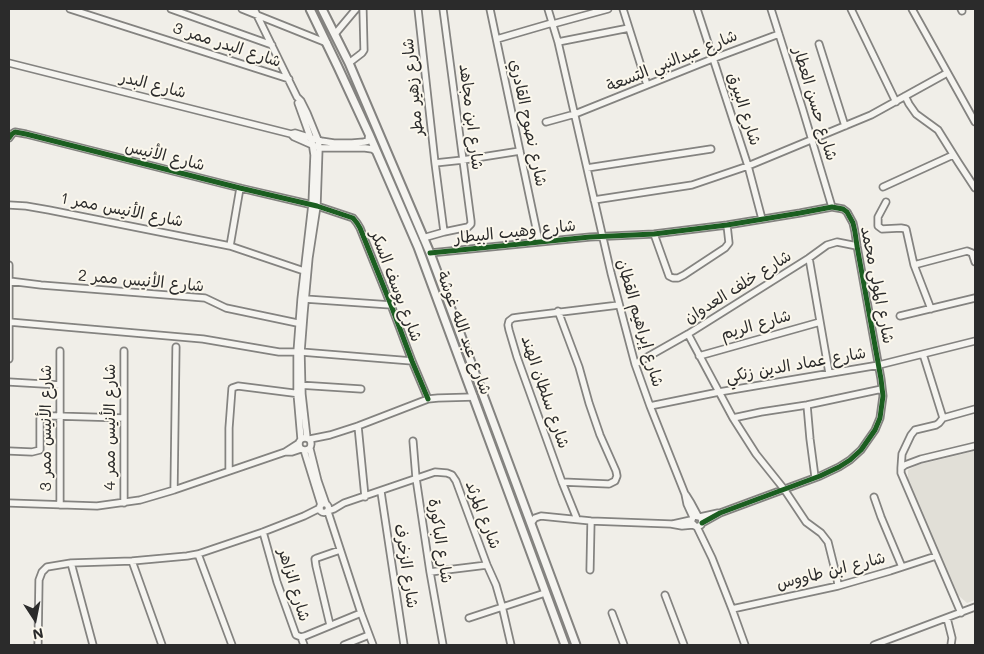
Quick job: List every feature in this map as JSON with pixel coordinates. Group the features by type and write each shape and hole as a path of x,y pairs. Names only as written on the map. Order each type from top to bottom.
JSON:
{"main road":[{"name":"شارع عبد الله غوشة","path":"310,9 369,134 418,247 565,645"},
{"name":"شارع عبد الله غوشة","path":"322,9 348,63 430,253 576,645"}],"street":[{"name":"شارع البدر ممر 3","path":"70,9 289,79"},
{"path":"171,9 272,45"},
{"path":"242,9 327,44"},
{"path":"254,9 297,97 304,107 316,147 314,172 315,205 301,323"},
{"path":"335,34 356,9"},
{"path":"348,63 364,50 363,9"},
{"name":"شارع زهير مطر","path":"418,9 444,232"},
{"name":"شارع ابن مجاهد","path":"443,9 471,221 468,227 444,232"},
{"name":"شارع نصوح القادري","path":"490,9 539,242"},
{"name":"شارع إبراهيم القطان","path":"548,9 576,114 602,236 635,364 685,494 691,502 706,546 745,645"},
{"path":"496,39 608,9"},
{"path":"623,9 647,85"},
{"name":"شارع البيرق","path":"697,9 748,166 762,219"},
{"name":"شارع حسن العطار","path":"771,9 832,207"},
{"path":"852,9 896,102"},
{"path":"912,9 975,122"},
{"path":"558,42 629,28"},
{"name":"شارع عبدالنبي التسعة","path":"546,122 576,114 779,34"},
{"path":"819,44 845,126"},
{"name":"شارع البدر","path":"9,63 291,134 316,147"},
{"path":"594,200 692,185 748,166 871,116 947,73"},
{"path":"905,96 916,114 938,130 975,188"},
{"name":"شارع الأنيس","path":"9,138 15,132 26,134 315,205"},
{"name":"شارع البدر","path":"291,134 295,133 314,139 334,142 360,143 368,141 369,134"},
{"path":"316,147 365,148 377,152"},
{"path":"587,168 711,149"},
{"path":"435,163 520,151"},
{"path":"883,187 953,155"},
{"path":"230,246 240,188"},
{"path":"886,202 878,217 878,226 882,228 906,229 914,265 931,309"},
{"name":"شارع الأنيس ممر 1","path":"9,205 59,212 230,246 304,271"},
{"path":"315,205 304,271 299,352 299,384 306,444 318,481 324,509 331,521 373,645"},
{"name":"شارع يوسف السكر","path":"315,205 349,216 357,223 428,399"},
{"path":"602,236 654,234 727,225 832,207"},
{"name":"شارع المولى محمد","path":"697,521 815,478 839,467 861,450 875,430 880,418 883,396 855,232 850,216 843,209 832,207"},
{"path":"654,234 669,276 678,278 725,248 729,242 727,225"},
{"path":"423,238 444,232"},
{"name":"شارع وهيب البيطار","path":"430,253 602,236"},
{"name":"شارع خلف العدوان","path":"635,364 688,334 832,243 837,242 857,246"},
{"path":"914,265 967,251 972,253 975,262"},
{"path":"809,258 829,374"},
{"path":"9,265 9,359"},
{"name":"شارع الأنيس ممر 2","path":"9,281 205,298 226,308 301,323"},
{"path":"900,316 975,298"},
{"path":"305,299 391,305"},
{"name":"شارع سلطان الهند","path":"577,519 517,357 508,325 513,318 619,305"},
{"path":"558,312 579,367 600,435 617,476 615,481 609,484 562,482"},
{"path":"9,322 203,339 279,352 412,361"},
{"name":"شارع الريم","path":"700,356 820,322"},
{"path":"688,334 733,418 756,454 784,489 806,522 821,533 828,542 838,586"},
{"name":"شارع عماد الدين زنكي","path":"650,406 719,392 879,365 975,341"},
{"path":"174,490 176,347"},
{"name":"شارع الأنيس ممر 3","path":"60,350 60,504"},
{"name":"شارع الأنيس ممر 4","path":"124,351 124,503"},
{"path":"923,354 943,418"},
{"path":"9,382 60,385"},
{"path":"299,384 361,389"},
{"path":"229,471 229,428 232,388 238,386 300,393"},
{"path":"733,418 882,389"},
{"path":"9,503 98,506 140,500 285,452 428,399 474,397"},
{"path":"807,405 815,478"},
{"path":"961,613 901,473 901,462 902,454 915,430 939,423 943,418 975,409"},
{"path":"9,451 39,451 40,418 45,416 124,418"},
{"path":"358,426 365,497"},
{"name":"شارع الباكورة","path":"413,441 416,478 443,645"},
{"path":"902,468 921,459 975,446"},
{"name":"شارع المرثد","path":"38,645 40,576 47,566 132,561 198,554 324,509 334,509 435,472 452,475 456,481 496,585 510,645"},
{"name":"شارع الزخرف","path":"380,492 404,645"},
{"path":"874,497 902,568"},
{"path":"531,523 535,518 541,516 591,521 671,524 697,521"},
{"path":"590,570 591,521"},
{"name":"شارع الزاهر","path":"263,532 296,635 301,637 361,613"},
{"path":"330,625 315,559 340,550"},
{"path":"198,554 232,645"},
{"name":"شارع ابن طاووس","path":"732,609 838,586 902,568 936,556"},
{"path":"132,561 162,645"},
{"path":"71,564 93,645"},
{"path":"430,572 487,565"},
{"path":"469,618 545,593"},
{"path":"665,595 684,645"},
{"path":"874,645 975,607"},
{"path":"612,613 624,645"},
{"path":"947,618 952,638 951,645"},
{"path":"344,645 369,636"},
{"path":"301,637 304,645"}],"shaded area":[{"path":"975,451 975,600 967,603 958,595 908,481 908,470 917,465"}],"cycle path":[{"path":"9,138 15,132 26,134 317,206 353,218 360,228 428,399"},
{"path":"430,253 590,237 654,234 727,225 832,207 843,209 847,212 855,232 881,379 883,396 880,418 875,430 861,450 839,467 820,476 720,513 702,523"}]}
